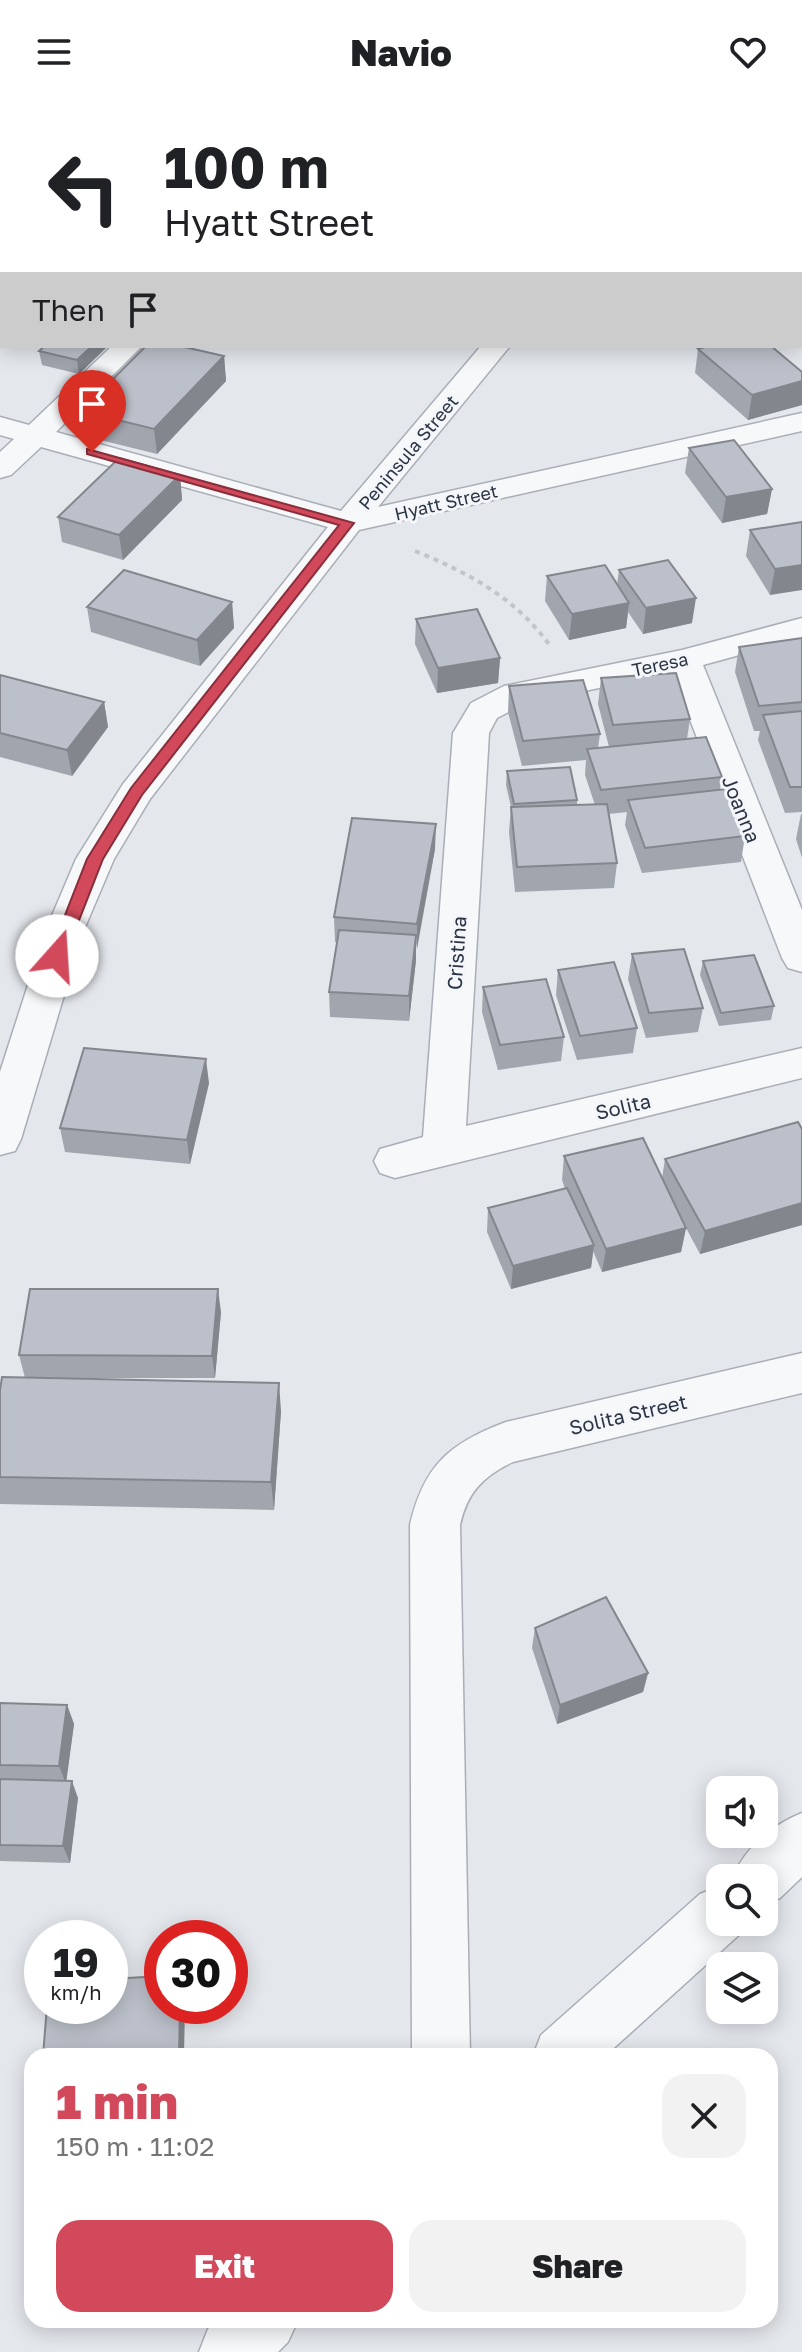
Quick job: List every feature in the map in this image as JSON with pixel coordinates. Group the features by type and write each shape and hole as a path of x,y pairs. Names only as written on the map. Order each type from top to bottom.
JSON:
{"street":[{"path":"0,469 126,348"},
{"name":"Peninsula Street","path":"0,1139 64,932 95,859 136,792 348,523 494,348"},
{"name":"Hyatt Street","path":"0,426 348,523 802,422"},
{"name":"Teresa","path":"500,702 572,681 684,660 802,628"},
{"name":"Joanna","path":"684,660 802,958"},
{"name":"Cristina","path":"443,1148 471,733 500,702"},
{"name":"Solita","path":"443,1148 802,1063"},
{"path":"395,1161 443,1148"},
{"name":"Solita Street","path":"441,2048 435,1525 440,1496 460,1470 481,1453 506,1443 802,1373"},
{"path":"775,1864 802,1840"},
{"path":"571,2048 706,1927"},
{"path":"231,2352 257,2328"}],"path":[{"path":"348,523 440,560 488,585 521,608 540,629 572,681"}],"building":[{"path":"43,348 90,348 77,360 39,351"},
{"path":"144,348 189,348 224,356 154,429 81,411"},
{"path":"773,348 802,372 802,381 752,395 698,349"},
{"path":"734,440 772,489 726,497 689,448"},
{"path":"119,458 180,475 119,535 58,517"},
{"path":"802,522 802,565 775,569 750,530"},
{"path":"668,560 696,598 646,608 619,570"},
{"path":"605,565 629,603 572,614 547,576"},
{"path":"124,570 232,602 197,640 87,607"},
{"path":"477,609 500,658 438,668 416,619"},
{"path":"802,638 802,702 759,706 739,647"},
{"path":"676,673 690,719 613,725 601,678"},
{"path":"0,675 104,702 67,750 0,733"},
{"path":"583,680 600,734 523,741 509,686"},
{"path":"802,711 802,787 790,787 763,715"},
{"path":"706,737 722,777 601,790 587,749"},
{"path":"570,767 577,800 514,804 507,771"},
{"path":"726,789 745,836 645,848 628,800"},
{"path":"607,804 617,863 517,867 511,807"},
{"path":"352,818 436,824 417,924 334,917"},
{"path":"339,930 416,935 409,996 329,992"},
{"path":"684,949 703,1008 649,1013 632,954"},
{"path":"754,955 774,1006 721,1013 703,961"},
{"path":"614,962 637,1028 580,1036 558,970"},
{"path":"546,979 564,1037 500,1045 483,987"},
{"path":"84,1048 206,1059 187,1140 60,1128"},
{"path":"798,1122 802,1129 802,1203 705,1231 665,1159"},
{"path":"643,1138 686,1228 606,1249 564,1156"},
{"path":"567,1188 594,1245 513,1266 488,1208"},
{"path":"30,1289 218,1289 212,1356 19,1355"},
{"path":"2,1377 279,1383 271,1482 0,1477"},
{"path":"606,1597 648,1673 560,1705 535,1628"},
{"path":"0,1703 67,1705 59,1766 0,1765"},
{"path":"0,1779 72,1781 63,1846 0,1845"},
{"path":"144,1977 144,2024 180,2024 179,2048 44,2048 46,2024 128,2024 128,1978"}],"route":[{"path":"57,956 95,859 136,792 348,523 92,452"}]}
